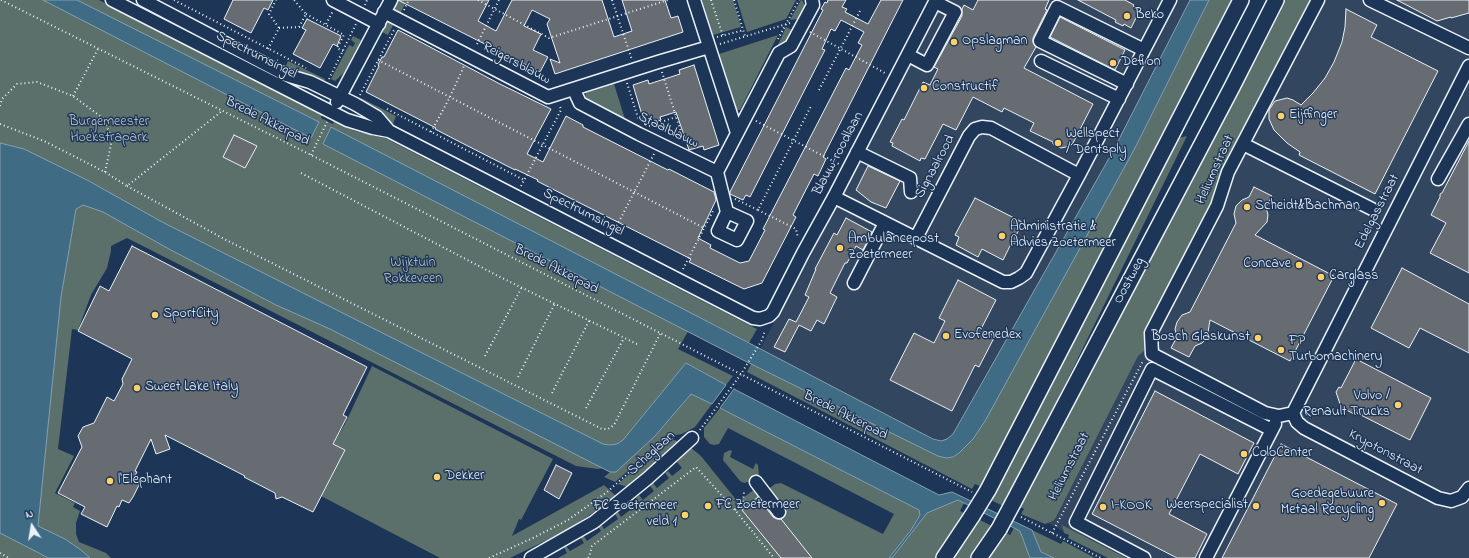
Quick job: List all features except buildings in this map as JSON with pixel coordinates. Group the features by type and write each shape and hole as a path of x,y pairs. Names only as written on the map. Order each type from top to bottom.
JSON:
{"main road":[{"path":"944,558 972,516 981,492 1241,0"},
{"name":"Oostweg","path":"979,558 1015,509 1276,0"}],"street":[{"name":"Spectrumsingel","path":"143,0 286,75 310,82 355,104 377,117 389,131"},
{"path":"333,0 379,24"},
{"path":"331,115 391,0"},
{"path":"694,0 737,133"},
{"path":"727,212 717,172 779,53 790,46 801,27 812,5 812,0"},
{"path":"834,197 1003,282 1012,282 1019,278 1026,273 1170,0"},
{"name":"Heliumstraat","path":"1152,354 1151,333 1217,206 1228,172 1318,0"},
{"path":"1370,0 1469,48"},
{"name":"Spectrumsingel","path":"118,1 331,115 373,128 389,131 753,318 764,318"},
{"path":"908,55 927,65 955,12 936,1"},
{"name":"Blauw-roodlaan","path":"764,318 773,312 936,1"},
{"path":"1127,84 1040,41 1057,7 1144,50"},
{"name":"Reigersblauw","path":"384,12 548,97 708,47"},
{"path":"1041,61 1118,99"},
{"name":"Edelgasstraat","path":"1292,413 1469,66"},
{"name":"Staalblauw","path":"574,90 580,103 640,131 659,144 717,172"},
{"path":"1438,179 1469,124"},
{"name":"Signaalrood","path":"916,238 969,136 976,129 982,127 991,128 1079,175"},
{"path":"1243,144 1372,209"},
{"path":"857,152 910,178 911,192"},
{"path":"854,283 885,223"},
{"path":"1152,354 1265,413 1279,416 1292,413"},
{"path":"1144,558 1076,522 1152,369 1272,430"},
{"name":"Kryptonstraat","path":"1292,413 1297,422 1304,428 1438,498 1451,501 1462,497 1469,488"},
{"path":"1206,558 1279,416"},
{"name":"Scheglaan","path":"531,558 594,522 648,478 692,438"},
{"path":"756,482 779,512"}],"path":[{"name":"Brede Akkerpad","path":"1,0 310,155 660,334 981,492"},
{"path":"174,0 309,69"},
{"path":"276,0 269,14 278,28"},
{"path":"289,0 294,0 306,14 344,35 337,48 343,51"},
{"path":"324,89 368,0"},
{"path":"355,104 409,0"},
{"path":"478,0 549,38 668,0"},
{"path":"477,44 499,0"},
{"path":"612,0 618,16 630,71 640,131 676,117"},
{"path":"711,0 723,36"},
{"path":"734,0 746,36"},
{"path":"786,24 799,0"},
{"path":"820,90 861,9"},
{"path":"278,28 299,27 306,14"},
{"path":"708,47 786,24 794,24 895,79"},
{"path":"268,49 278,28"},
{"path":"73,96 98,49"},
{"path":"431,132 450,97 469,56"},
{"path":"378,60 704,228"},
{"path":"658,62 689,158"},
{"path":"0,106 2,99 17,84 37,82 73,96 104,119 112,140 105,172"},
{"path":"516,196 561,110 557,95"},
{"path":"381,106 524,180"},
{"path":"758,210 811,106"},
{"path":"127,186 222,111"},
{"path":"310,155 331,115"},
{"path":"746,116 849,168"},
{"path":"0,124 44,141 105,172 127,186 226,240 602,429 608,429 614,425 660,334"},
{"path":"608,243 659,144"},
{"path":"301,173 522,288 639,345"},
{"path":"678,279 722,193 796,229 803,253"},
{"path":"485,356 522,288"},
{"path":"518,377 555,303"},
{"path":"552,393 589,321"},
{"path":"586,408 624,338"},
{"name":"Scheglaan","path":"692,438 698,433 741,374 762,340"},
{"name":"Heliumstraat","path":"1052,533 1141,362 1152,354"},
{"path":"490,558 568,520 607,492 666,441 672,439 692,438"},
{"path":"588,558 592,546 696,467 735,510 774,558"},
{"path":"735,510 743,503 744,492"},
{"path":"1015,509 1052,533 1101,558"},
{"path":"0,553 9,558"}],"shaded area":[{"path":"43,0 77,0 319,122 311,138"},
{"path":"944,0 1190,0 1112,153 953,434 947,440 941,441 934,439 760,349"},
{"path":"1190,0 1209,0 1135,148 985,421 973,439 953,457 946,458 938,456 743,360 323,144 331,127 933,439 941,441 947,439 953,434 1112,153"},
{"path":"1292,0 1469,0 1469,558 1116,558 1034,516"},
{"path":"0,143 24,149 87,180 164,223 603,444 617,444 623,440 686,363 726,385 712,404 691,394 655,436 616,472 610,472 330,329 276,305 169,249 103,212 83,205 76,209 61,297 38,526 65,539 90,558 48,558 0,533"},
{"path":"734,389 939,495 952,492 1032,530 1041,552 1054,558 1030,558 1020,531 958,500 927,513 892,558 889,558 911,530 920,515 919,510 720,408"}],"green space":[{"name":"Burgemeester Hoekstrapark","path":"0,0 99,0 322,115 321,118 333,124 334,121 355,131 385,138 757,329 749,343 697,316 678,349 733,376 726,385 686,363 631,430 609,467 598,469 576,466 127,238 111,246 107,268 91,295 78,330 72,329 58,449 74,456 55,493 75,503 73,507 80,511 76,523 76,534 79,542 106,553 111,558 0,558"},
{"path":"396,0 406,2 400,14 392,10"},
{"path":"702,0 733,0 741,27 713,35"},
{"path":"737,0 796,0 786,19 747,32"},
{"path":"801,0 805,5 798,19 790,20"},
{"path":"1209,0 1232,0 982,487 975,484 972,489 747,372 751,364 946,458 953,457 959,453 1135,148"},
{"path":"1279,0 1311,0 1234,149 1216,194 1146,334 1144,351 1138,356 1053,521 1045,524 1021,514 1024,509 1019,506"},
{"path":"385,21 393,25 388,35 380,31"},
{"path":"786,27 792,30 786,43 778,45"},
{"path":"778,35 740,110 737,110 719,54"},
{"path":"353,36 361,40 344,73 335,81 331,79 349,45 353,47 355,43 351,40"},
{"path":"288,61 325,79 324,83 285,68"},
{"path":"614,84 625,119 588,101 585,97 586,93"},
{"path":"361,98 396,116 393,124 359,101"},
{"path":"1187,136 1005,507 989,499 1171,140"},
{"name":"Dekker","path":"372,366 553,459 521,520 519,519 512,536 604,485 617,497 562,533 510,558 440,558 321,496 345,450 333,444 345,424"},
{"path":"691,394 712,404 695,427 682,434 670,436 664,440 615,482 604,477 610,472 616,471 655,436"},
{"name":"FC Zoetermeer","path":"720,408 919,510 920,515 911,530 889,558 558,558 567,553 564,547 566,546 570,551 584,543 580,537 583,535 587,541 601,531 598,526 601,524 604,529 618,519 615,514 618,512 621,517 639,503 636,498 639,495 643,500 654,491 650,486 653,483 657,488 669,478 665,473 668,471 672,476 682,468 677,462 690,447 701,456 738,502 761,484 766,491 775,484 781,483 883,534 894,514 728,428 719,444 710,444 704,437 704,428"},
{"path":"675,440 679,442 632,485 628,487 618,484 666,442"},
{"path":"730,450 732,451 730,457 753,469 756,463 758,465 759,475 752,481 744,483 740,481 723,460 724,453"},
{"path":"958,500 964,503 960,511 966,514 937,558 892,558 927,513"},
{"path":"978,519 994,527 971,558 951,558"},
{"path":"1062,525 1126,558 1108,558 1068,538 1069,535 1064,533"},
{"path":"1014,528 1020,531 1030,558 986,558 1004,532 1010,535"},
{"path":"1032,530 1061,544 1063,541 1095,558 1054,558 1041,552"}],"place":[{"name":"Beko","path":"1127,16"},
{"name":"Opslagman","path":"954,42"},
{"name":"Defion","path":"1113,63"},
{"name":"Constructif","path":"924,88"},
{"name":"Eijffinger","path":"1281,116"},
{"name":"Wellspect / Dentsply","path":"1058,143"},
{"name":"Scheidt&Bachman","path":"1247,207"},
{"name":"Administratie & Advies Zoetermeer","path":"1002,236"},
{"name":"Ambulancepost Zoetermeer","path":"840,248"},
{"name":"Concave","path":"1299,265"},
{"name":"Carglass","path":"1321,277"},
{"name":"SportCity","path":"155,315"},
{"name":"Evofenedex","path":"946,336"},
{"name":"Bosch Glaskunst","path":"1258,338"},
{"name":"FP Turbomachinery","path":"1281,350"},
{"name":"Sweet Lake Italy","path":"137,388"},
{"name":"Volvo / Renault Trucks","path":"1398,405"},
{"name":"ColoCenter","path":"1244,454"},
{"name":"Dekker","path":"437,477"},
{"name":"l'Elephant","path":"110,481"},
{"name":"Goedegebuure Metaal Recycling","path":"1382,503"},
{"name":"FC Zoetermeer","path":"708,506"},
{"name":"Weerspecialist","path":"1256,506"},
{"name":"I-KOOK","path":"1103,507"},
{"name":"FC Zoetermeer veld 1","path":"685,515"}],"park label":[{"name":"Wijktuin Rokkeveen","path":"413,272"}]}
